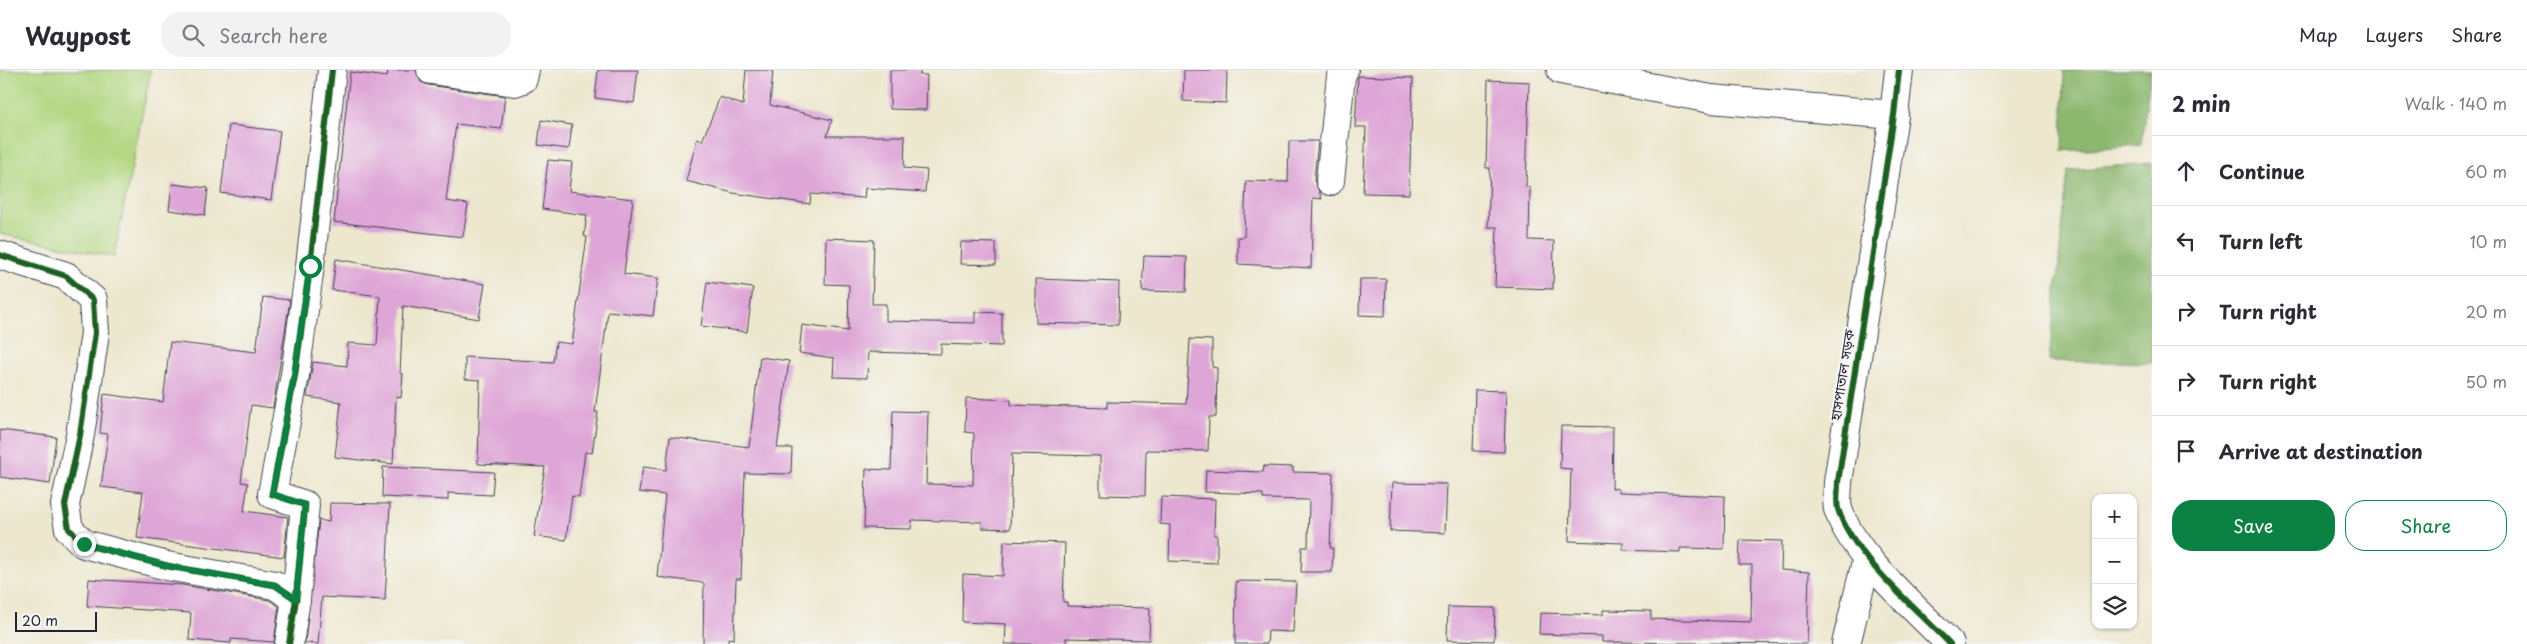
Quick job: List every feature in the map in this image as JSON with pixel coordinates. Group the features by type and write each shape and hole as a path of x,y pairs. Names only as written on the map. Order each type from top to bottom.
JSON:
{"street":[{"path":"289,644 296,599 305,505 272,494 296,366 310,266 332,70"},
{"path":"431,70 515,82 523,79 525,70"},
{"path":"1330,181 1341,76 1344,70"},
{"path":"1561,70 1711,99 1894,115"},
{"name":"হাসপাতাল সড়ক","path":"1899,70 1894,115 1838,482 1838,507 1846,529 1867,558 1950,644"},
{"path":"0,254 66,276 93,300 95,333 80,435 65,506 69,529 84,544 168,566 275,585 296,599"},
{"path":"1846,644 1867,558"}],"green space":[{"path":"0,70 151,70 114,257 0,234"},
{"path":"2064,70 2151,70 2141,145 2062,151"},
{"path":"2152,163 2152,363 2049,361 2068,170"}],"building":[{"path":"388,70 416,70 421,82 428,85 505,96 501,129 456,124 446,201 468,204 463,237 334,222 350,72 387,77"},
{"path":"598,70 638,70 634,103 595,98"},
{"path":"746,70 773,70 770,105 832,120 827,136 905,136 904,168 927,170 925,192 865,188 864,198 811,194 810,204 733,193 686,181 697,139 702,141 720,97 743,105"},
{"path":"890,70 920,70 920,75 927,75 926,110 890,109"},
{"path":"1184,70 1227,70 1226,103 1183,101"},
{"path":"1358,76 1413,78 1409,194 1363,193 1366,127 1355,127"},
{"path":"1488,80 1529,82 1526,187 1530,187 1529,240 1554,241 1553,289 1495,287 1497,227 1488,227 1490,168 1486,168"},
{"path":"541,120 572,125 569,149 538,145"},
{"path":"229,125 280,131 271,200 221,193"},
{"path":"1289,141 1318,141 1314,180 1322,199 1313,198 1311,268 1238,264 1238,237 1244,237 1246,181 1288,182"},
{"path":"548,160 572,162 569,191 633,199 624,274 658,278 653,316 608,311 595,412 598,412 592,453 585,452 579,497 572,496 566,540 534,536 545,467 478,464 480,380 465,379 465,357 553,362 556,342 572,344 587,237 584,236 587,215 542,209"},
{"path":"172,184 208,188 205,215 169,210"},
{"path":"826,238 874,240 872,304 886,304 886,321 975,323 975,312 1002,313 1002,346 941,344 941,354 868,352 867,378 833,377 834,358 799,353 802,325 848,331 849,285 825,284"},
{"path":"961,242 996,243 996,265 960,264"},
{"path":"1144,256 1187,257 1186,292 1142,291"},
{"path":"336,259 485,284 479,319 403,306 400,374 403,374 401,398 396,397 393,464 335,457 341,402 307,397 313,362 347,366 348,343 377,345 380,296 332,290"},
{"path":"1036,279 1119,282 1118,325 1036,323"},
{"path":"1360,279 1386,279 1385,316 1359,315"},
{"path":"707,282 753,288 747,332 701,326"},
{"path":"263,297 290,300 273,408 251,405 241,482 248,483 244,511 288,517 284,557 137,538 143,492 101,487 108,434 100,433 104,394 163,402 170,342 256,352"},
{"path":"1190,339 1212,340 1212,367 1217,368 1216,417 1209,417 1208,451 1146,450 1145,496 1100,495 1100,456 1012,454 1010,529 982,528 982,522 912,520 911,529 864,528 866,469 891,470 893,411 928,412 926,484 973,485 974,433 965,432 966,398 1011,400 1011,405 1107,408 1107,402 1186,404"},
{"path":"760,357 789,361 777,448 792,448 791,474 745,473 741,579 736,579 734,639 728,638 728,644 703,644 704,583 657,577 665,495 639,492 643,467 666,470 670,437 749,447"},
{"path":"1475,390 1506,391 1504,452 1473,451"},
{"path":"1561,426 1613,427 1612,488 1619,489 1619,492 1725,496 1724,549 1680,548 1680,552 1623,550 1623,543 1569,541 1571,469 1560,468"},
{"path":"0,430 56,437 50,484 0,477"},
{"path":"1264,466 1293,467 1293,472 1333,473 1330,548 1333,548 1332,572 1301,572 1302,547 1308,547 1309,500 1263,499 1263,494 1205,492 1206,470 1263,472"},
{"path":"383,467 494,472 492,495 448,493 448,500 382,497"},
{"path":"1392,483 1447,484 1445,533 1390,531"},
{"path":"1161,497 1215,499 1214,535 1217,535 1217,563 1169,561 1170,525 1160,524"},
{"path":"330,503 390,504 385,600 322,597 318,644 305,643 319,520 329,522"},
{"path":"1740,540 1782,541 1781,570 1809,572 1807,644 1602,642 1602,636 1539,634 1540,613 1603,615 1603,610 1651,611 1651,619 1751,622 1752,565 1739,565"},
{"path":"1004,541 1065,543 1063,602 1067,602 1067,606 1150,608 1149,640 1066,638 1066,644 1005,644 1006,624 962,622 963,574 1003,576"},
{"path":"89,579 183,585 269,600 279,606 274,642 231,639 231,643 189,640 191,613 87,606"},
{"path":"1236,581 1296,582 1293,632 1268,631 1267,644 1235,644"},
{"path":"1448,607 1495,608 1494,641 1447,640"}],"cycle path":[{"path":"289,644 296,599 305,505 272,494 295,375 310,266 332,70"},
{"path":"1899,70 1894,115 1838,482 1837,506 1846,527 1871,563 1950,644"},
{"path":"0,255 66,276 93,300 95,333 80,435 65,505 69,529 84,544 167,566 275,585 296,599"}],"route":[{"path":"84,544 168,566 275,585 296,599 305,505 272,494 294,375 310,266"}]}
